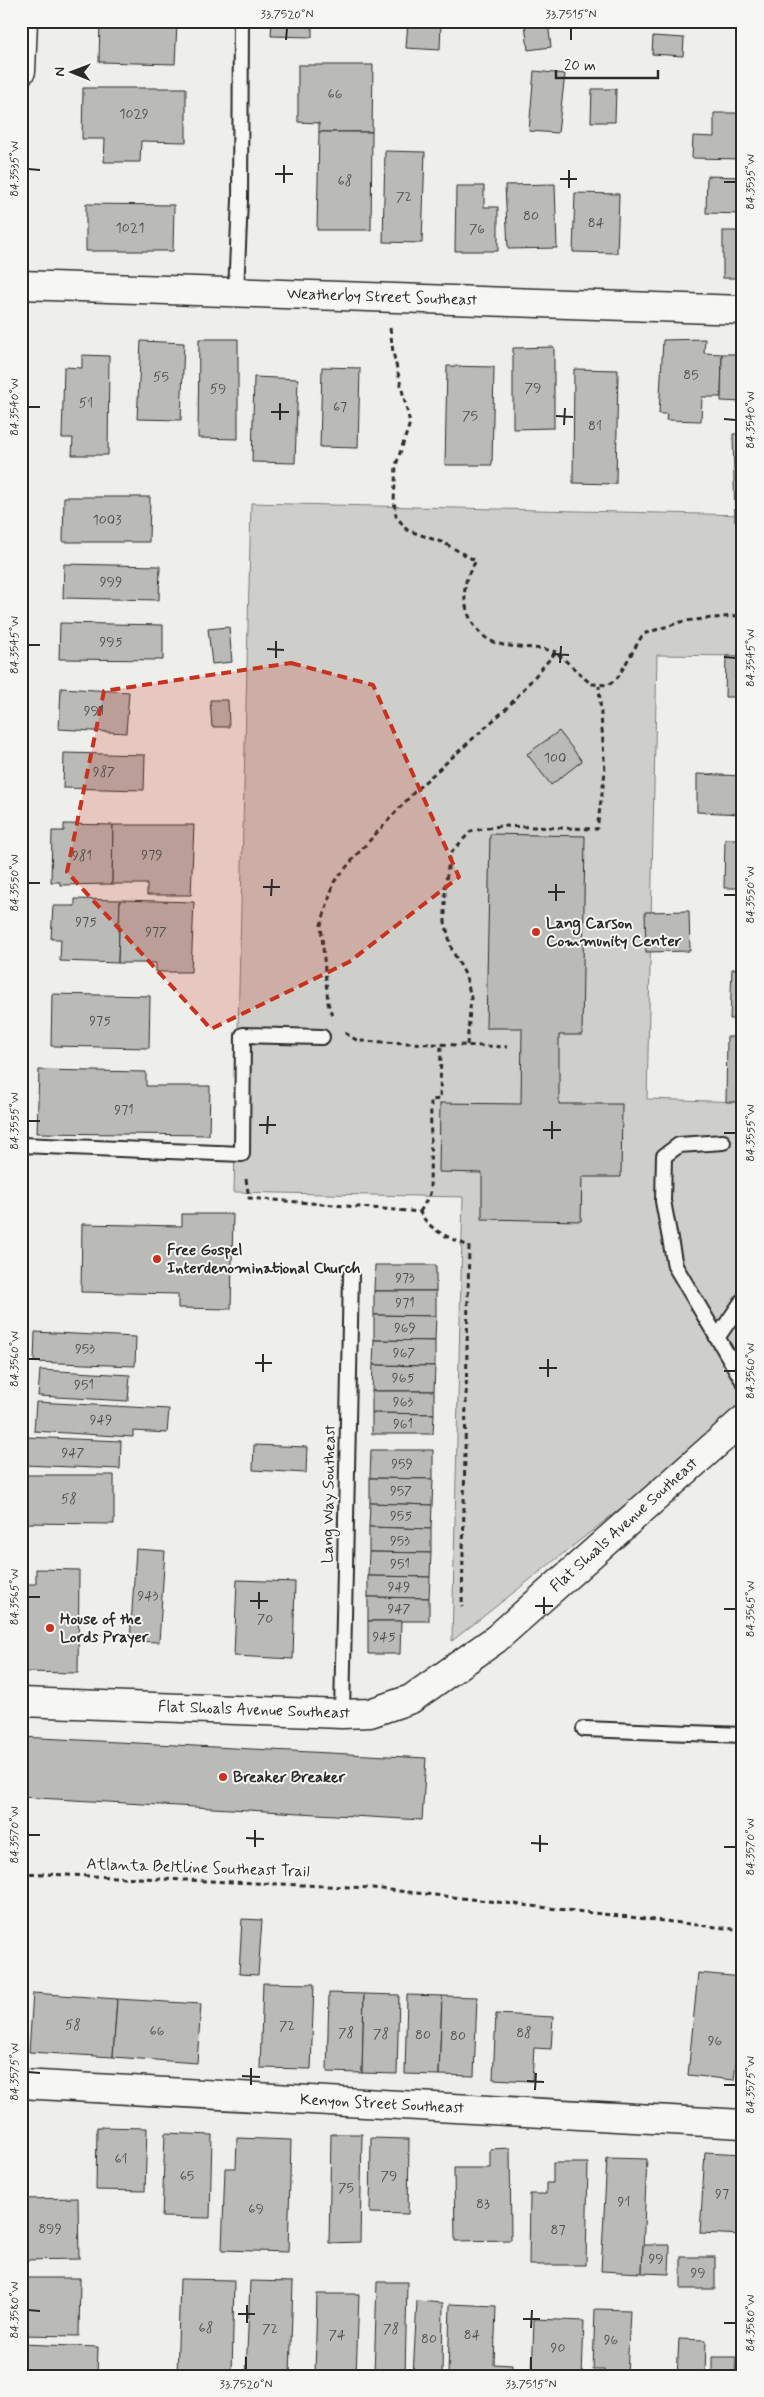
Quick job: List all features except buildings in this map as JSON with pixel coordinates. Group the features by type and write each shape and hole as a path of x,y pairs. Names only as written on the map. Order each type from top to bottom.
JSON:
{"street":[{"path":"21,71 23,21"},
{"name":"Weatherby Street Southeast","path":"21,284 743,310"},
{"name":"Flat Shoals Avenue Southeast","path":"21,1702 342,1714 370,1713 411,1700 496,1639 743,1420"},
{"name":"Kenyon Street Southeast","path":"21,2084 743,2124"}],"lane":[{"path":"236,292 240,200 241,21"},
{"path":"21,1145 242,1154 243,1035 322,1037"},
{"path":"723,1142 680,1145 664,1156 663,1202 675,1266 743,1381"},
{"name":"Lang Way Southeast","path":"342,1714 351,1275"},
{"path":"717,1338 743,1300"},
{"path":"584,1729 743,1735"}],"path":[{"path":"391,298 389,318 393,352 410,424 396,465 394,501 396,516 406,530 444,543 476,561 467,579 464,601 470,621 482,634 497,644 544,648 556,652 591,684 599,686 610,685 618,677 643,634 684,621 743,615"},
{"path":"335,1020 328,1003 321,925 334,882 417,790 508,707 556,652"},
{"path":"467,1045 471,998 466,976 452,950 445,922 445,888 450,854 471,831 500,826 597,829 604,772 599,686"},
{"path":"338,1029 358,1041 508,1046"},
{"path":"420,1212 430,1194 431,1100 440,1099 441,1044"},
{"path":"242,1154 248,1198 420,1212"},
{"path":"420,1212 425,1222 436,1230 469,1246 462,1607"},
{"name":"Atlanta Beltline Southeast Trail","path":"21,1873 373,1888 743,1930"}],"highlighted area":[{"path":"291,663 373,685 459,877 349,962 211,1029 67,872 104,691"}],"shaded area":[{"path":"251,503 743,515 743,656 657,655 647,1099 743,1102 743,1412 452,1641 463,1197 234,1192"}],"place":[{"name":"Lang Carson Community Center","path":"536,932"},
{"name":"Free Gospel Interdenominational Church","path":"157,1259"},
{"name":"House of the Lords Prayer","path":"50,1628"},
{"name":"Breaker Breaker","path":"223,1777"}]}
